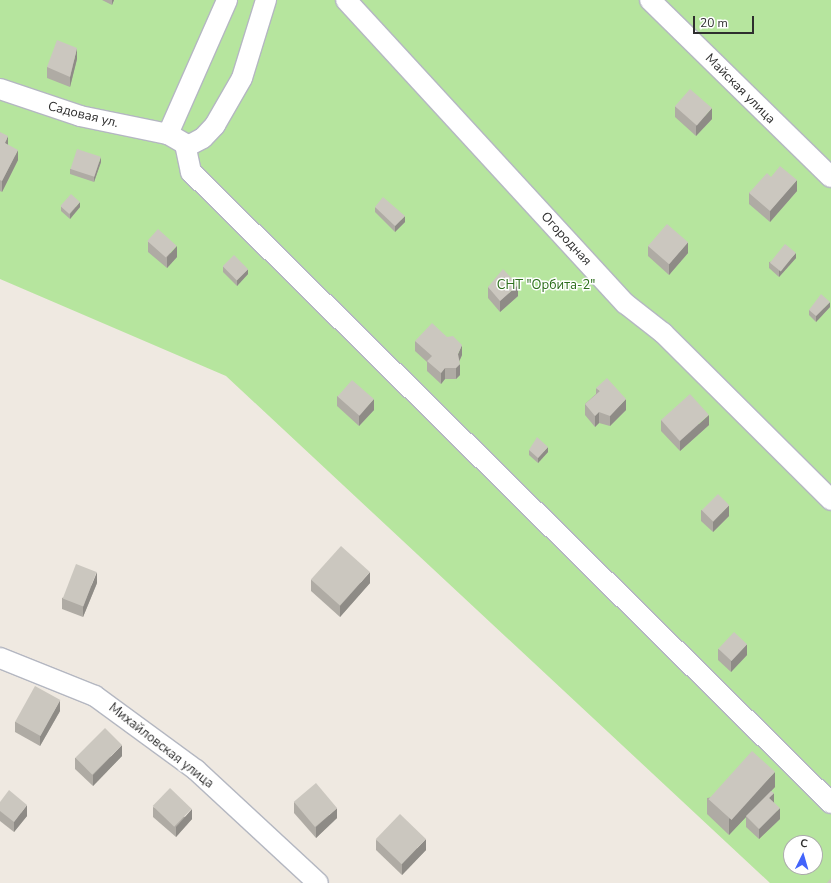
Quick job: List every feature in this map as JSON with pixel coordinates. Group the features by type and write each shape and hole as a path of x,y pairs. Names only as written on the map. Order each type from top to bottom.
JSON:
{"street":[{"path":"227,0 168,134 186,147 191,172 831,803"},
{"path":"186,147 203,138 215,125 242,78 266,0"},
{"name":"Огородная","path":"346,0 626,304 663,333 831,500"},
{"name":"Майская улица","path":"650,0 831,177"},
{"name":"Садовая ул.","path":"0,89 80,116 168,134"},
{"name":"Михайловская улица","path":"0,658 95,696 196,770 318,883"}],"green space":[{"name":"СНТ \"Орбита-2\"","path":"0,0 831,0 831,883 770,883 226,376 0,279"}],"building":[{"path":"57,40 77,48 70,77 47,67"},
{"path":"690,89 712,108 697,125 675,106"},
{"path":"0,132 8,136 5,143 18,150 2,181 0,180"},
{"path":"77,149 101,157 94,177 71,169"},
{"path":"780,166 797,180 770,211 749,193 767,173 771,177"},
{"path":"71,194 80,202 69,214 60,206"},
{"path":"383,197 405,216 395,226 375,207"},
{"path":"667,224 688,242 669,264 648,246"},
{"path":"158,229 177,246 166,258 147,241"},
{"path":"785,244 796,253 781,271 770,263"},
{"path":"234,255 248,269 237,280 223,266"},
{"path":"503,269 518,285 500,301 488,287"},
{"path":"821,294 830,302 816,316 809,310"},
{"path":"432,323 447,337 453,336 462,345 458,354 460,364 456,368 445,368 441,373 427,361 432,356 415,341"},
{"path":"607,378 626,399 610,416 599,412 595,416 585,404 600,391 596,388"},
{"path":"352,380 374,399 359,416 338,397"},
{"path":"690,394 709,415 680,441 661,420"},
{"path":"537,437 548,447 538,458 529,450"},
{"path":"718,494 729,505 713,522 702,510"},
{"path":"341,546 370,572 340,606 311,579"},
{"path":"76,564 97,572 83,606 63,599"},
{"path":"734,632 747,644 731,661 718,649"},
{"path":"35,686 60,700 40,736 15,722"},
{"path":"105,728 122,745 92,775 75,758"},
{"path":"752,751 775,772 732,820 709,799"},
{"path":"316,783 337,808 315,827 294,802"},
{"path":"170,788 192,809 174,827 153,806"},
{"path":"9,790 27,805 14,822 0,811 0,802"},
{"path":"771,791 774,793 769,798 780,808 759,829 746,816"},
{"path":"400,814 426,839 402,864 376,839"}]}
